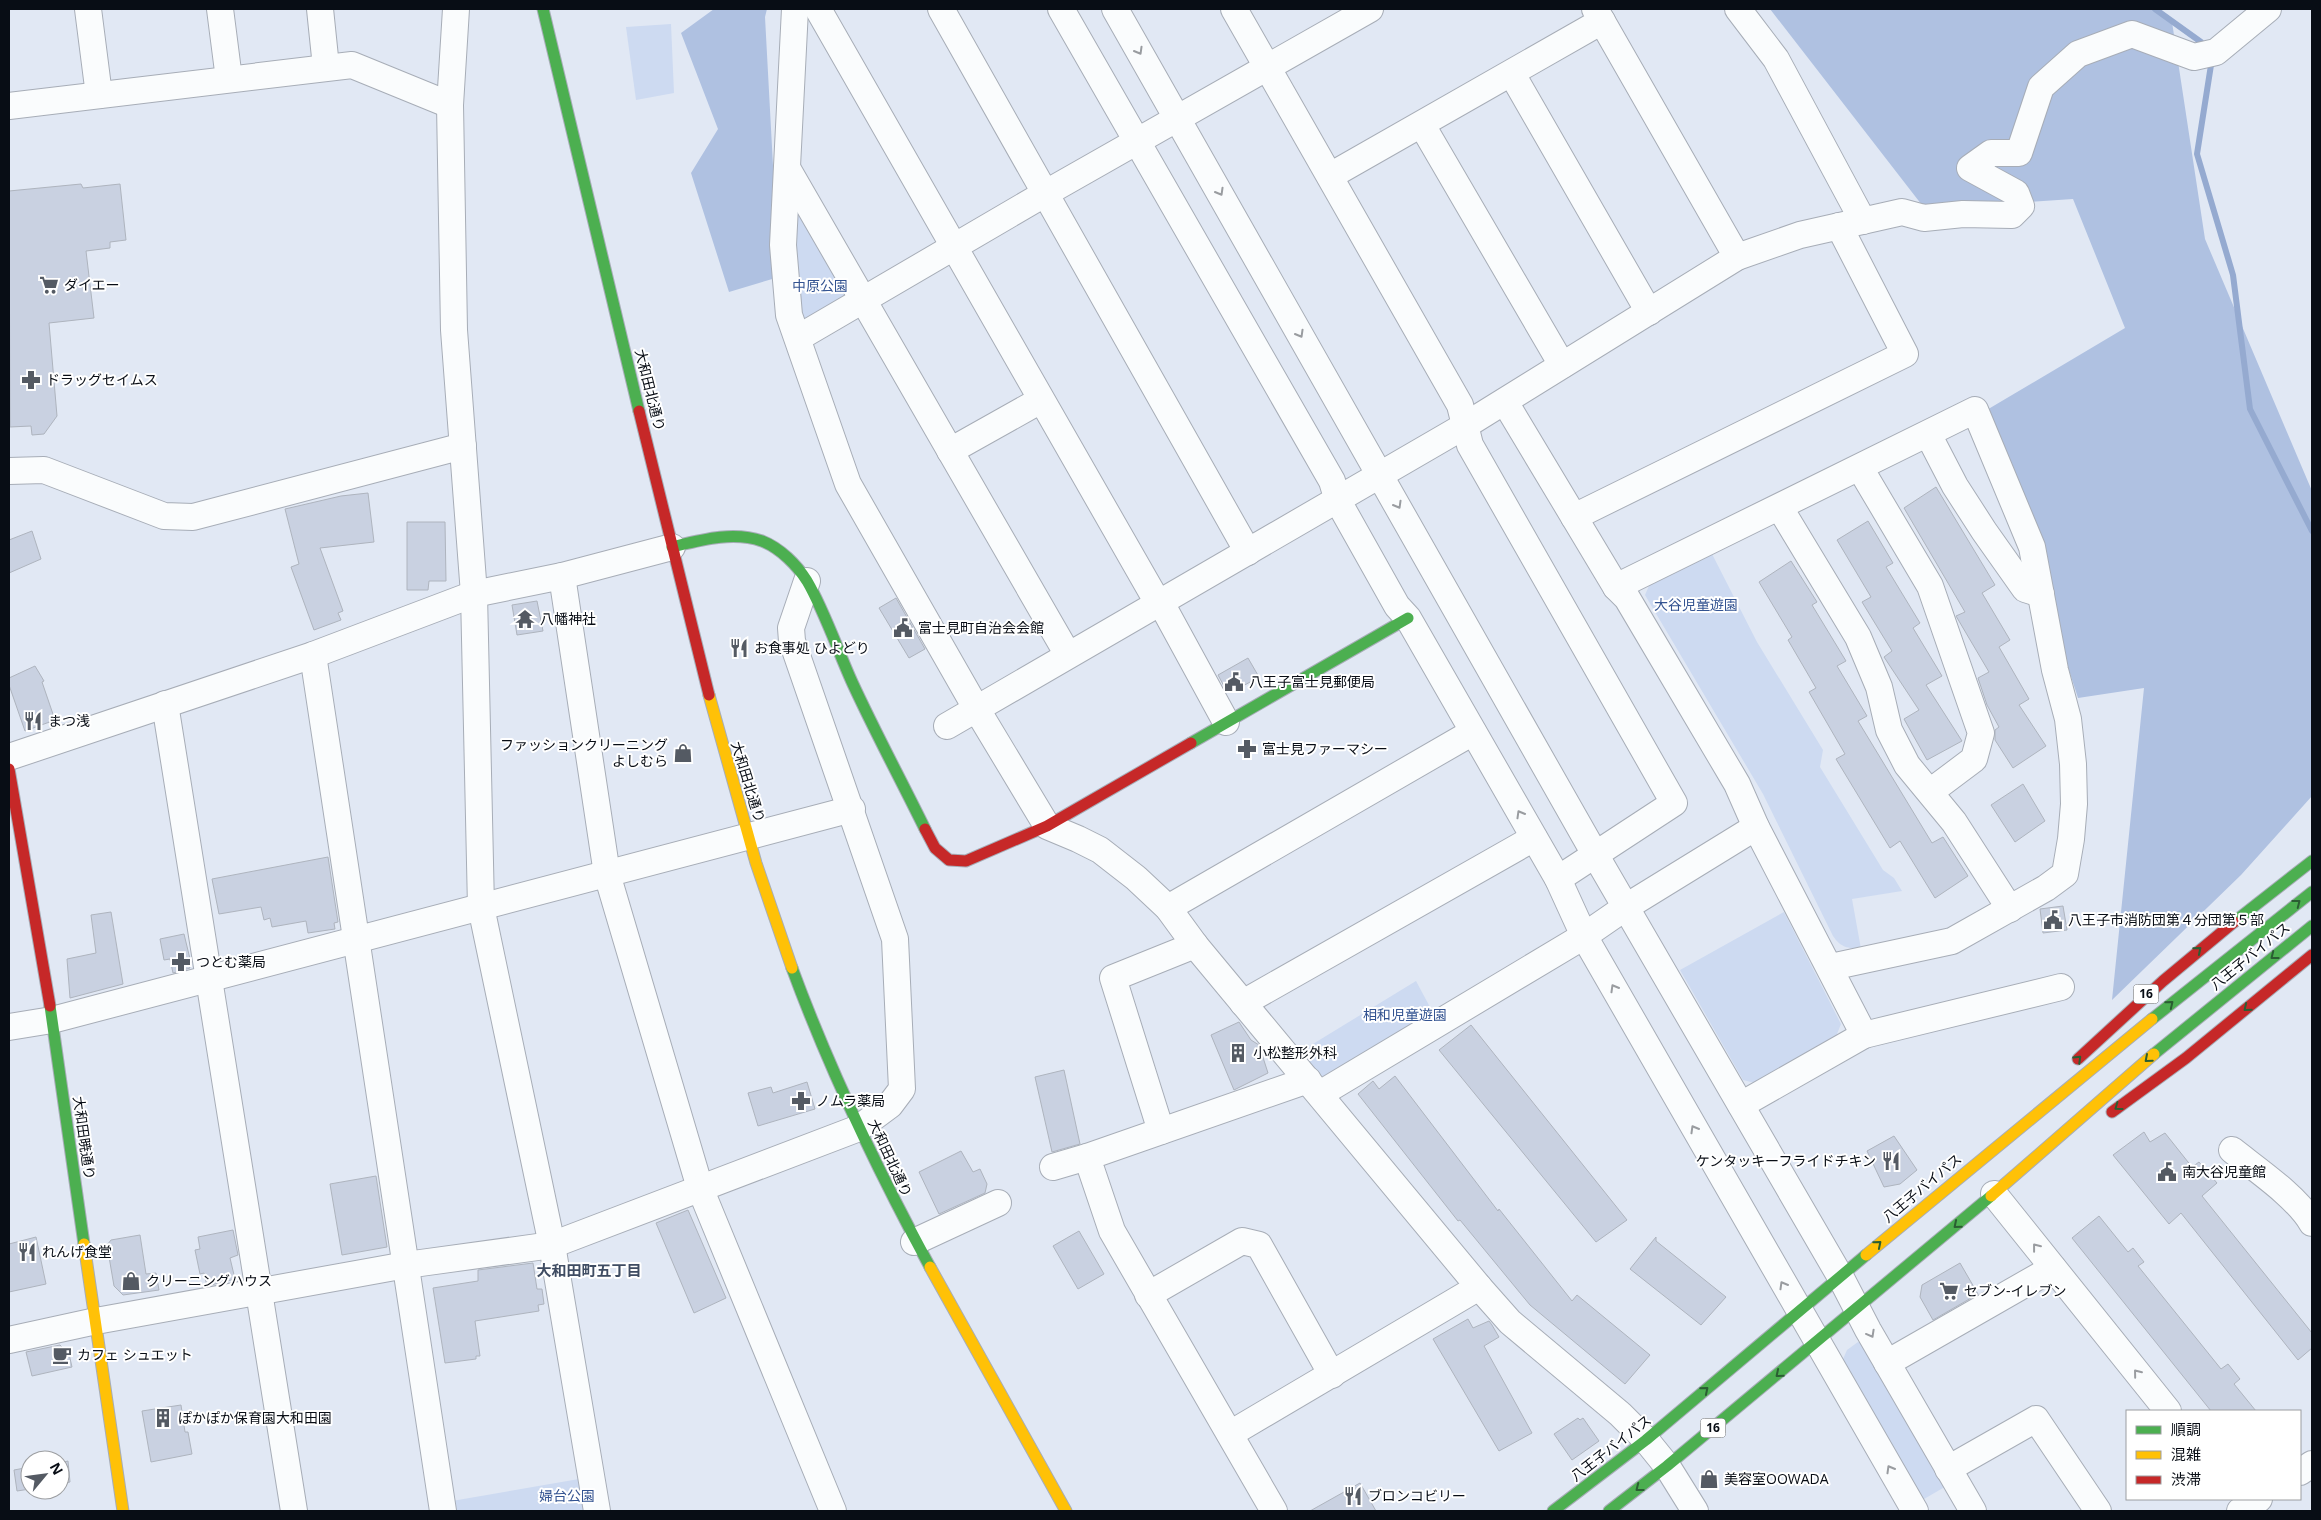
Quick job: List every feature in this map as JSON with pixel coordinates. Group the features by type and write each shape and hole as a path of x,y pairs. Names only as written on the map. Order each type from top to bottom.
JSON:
{"main road":[{"name":"大和田北通り","path":"543,9 716,727 749,836 798,983 859,1128 914,1242 1066,1511"},
{"path":"672,547 706,538 740,535 756,539 783,552 807,581 853,684 935,848 949,860 966,861 1047,826 1408,618"},
{"name":"大和田暁通り","path":"9,769 52,1020 123,1511"},
{"name":"16","path":"2070,1067 2138,1001 2222,931 2312,861"},
{"name":"八王子バイパス","path":"1552,1511 1646,1440 1996,1146 2244,944 2312,892"},
{"name":"八王子バイパス","path":"1609,1511 1667,1466 1816,1343 1994,1194 2157,1052 2312,926"},
{"path":"2105,1117 2186,1058 2312,955"},
{"name":"16","path":"1996,1146 2050,1088"},
{"path":"1994,1194 2081,1134"}],"street":[{"path":"88,9 99,94"},
{"path":"220,9 229,79"},
{"path":"320,9 326,67"},
{"path":"456,9 450,105 454,330 474,594 481,907 552,1245 597,1511"},
{"path":"795,9 784,245 789,314 848,484 976,708 1047,826 1100,850 1136,878 1168,908 1195,945 1479,1287 1510,1322 1620,1414 1646,1440 1667,1466 1694,1511"},
{"path":"818,9 956,246 1041,400 1159,602 1226,722"},
{"path":"940,9 1248,552"},
{"path":"1061,9 1332,481 1338,501 1398,606 1408,618 1558,879 1584,936 1816,1343 1915,1511"},
{"path":"1115,9 1596,856 1840,1276 1856,1309 1973,1511"},
{"path":"1234,9 1460,405 1470,444 1674,803 1596,856 1558,879"},
{"path":"798,338 1046,193 1370,9"},
{"path":"1574,517 1904,354 1851,223 1776,59 1738,9"},
{"path":"947,726 1159,602 1381,476 1505,402 1562,364 1737,257 1800,235 1902,212 1924,218 1963,214 2012,215 2020,206 2016,193 1970,168 1991,152 2019,153 2042,87 2078,54 2132,34 2205,54 2268,9"},
{"path":"1330,176 1512,74 1599,15 1737,257"},
{"path":"9,106 352,65 450,105"},
{"path":"1512,74 1649,312"},
{"path":"1422,125 1562,364"},
{"path":"787,168 864,298 1068,655"},
{"path":"950,451 1041,400"},
{"path":"1505,402 1616,587 1626,598 1737,784 1756,827 1831,967 1864,1035"},
{"path":"1616,587 1780,508 1975,410 2032,547 2055,670 2068,720 2074,764 2071,839 2064,874 2046,888 1952,941 1831,967"},
{"path":"1928,434 1955,486 1994,546 2025,588 2041,594"},
{"path":"9,471 44,470 164,516 193,517 463,446"},
{"path":"1860,468 1930,586 1981,733 1974,759 1930,792"},
{"path":"1780,508 1858,637 1879,687 1890,730 1907,765 1954,822 2010,909"},
{"path":"9,757 312,654 474,594 562,576 672,547"},
{"path":"562,576 607,874 700,1188 833,1511"},
{"path":"9,1340 96,1321 406,1266 552,1245 859,1128 890,1105 902,1089 895,939 852,809 792,641 791,628 807,581"},
{"path":"312,654 443,1511"},
{"path":"165,704 294,1511"},
{"path":"1168,908 1473,732"},
{"path":"9,1027 52,1020 852,809"},
{"path":"1054,1166 1314,1087 1584,936 1626,907 1756,827"},
{"path":"1243,1002 1534,838"},
{"path":"1161,1132 1113,978 1195,945"},
{"path":"1741,1105 1864,1035 2061,987"},
{"path":"2232,1150 2311,1218"},
{"path":"1087,1157 1112,1231 1274,1511"},
{"path":"1994,1194 2167,1410"},
{"path":"914,1242 998,1203"},
{"path":"1148,1295 1242,1241 1259,1245 1332,1375"},
{"path":"1887,1362 2053,1268"},
{"path":"1230,1434 1479,1287"},
{"path":"1948,1469 2036,1419 2098,1511"},
{"path":"2301,1471 2312,1464"}],"green space":[{"path":"671,24 674,93 636,100 626,27"},
{"name":"中原公園","path":"787,168 864,298 798,338"},
{"name":"大谷児童遊園","path":"1711,552 1757,642 1823,750 1820,767 1883,870 1894,878 1902,891 1852,899 1861,949 1845,947 1833,936 1763,794 1645,595 1651,581"},
{"path":"1784,912 1841,1024 1835,1039 1759,1084 1743,1080 1680,970"},
{"name":"相和児童遊園","path":"1416,981 1438,1022 1320,1094 1290,1058"},
{"path":"1858,1342 1869,1345 1948,1485 1919,1502 1840,1366 1847,1350"},
{"name":"婦台公園","path":"579,1479 584,1511 454,1511 452,1501"}],"shaded area":[{"path":"714,9 767,9 765,17 779,277 729,292 691,173 718,129 681,33"},
{"path":"1770,9 2155,9 2172,22 2205,239 2312,491 2312,796 2241,875 2112,1000 2144,688 2078,698 1985,411 2125,328 2073,199 1925,209"}],"building":[{"name":"ダイエー","path":"81,184 83,188 120,184 126,240 110,242 110,248 86,251 94,318 49,323 57,416 44,434 32,435 31,426 10,427 9,191"},
{"path":"1936,487 1995,585 1982,593 2010,640 1999,647 2029,699 2019,705 2046,746 2013,768 1995,740 1995,730 1999,727 1987,705 1978,678 1989,672 1956,616 1965,612 1904,508"},
{"path":"368,493 374,542 320,548 343,611 338,613 341,620 314,630 291,567 299,564 285,509 341,496"},
{"path":"1868,521 1893,563 1886,567 1920,623 1913,628 1942,676 1926,685 1962,741 1927,760 1904,719 1919,710 1884,657 1892,651 1862,602 1871,597 1837,540"},
{"path":"407,522 445,522 446,581 429,581 428,590 407,590"},
{"path":"32,531 41,559 9,573 9,540"},
{"path":"1791,561 1817,602 1812,605 1846,661 1837,666 1867,716 1858,721 1932,843 1943,837 1968,876 1935,898 1900,841 1890,848 1836,759 1845,754 1809,692 1816,688 1788,640 1792,637 1759,582"},
{"name":"富士見町自治会会館","path":"896,598 925,649 909,658 879,608"},
{"name":"八幡神社","path":"537,601 543,631 517,635 512,605"},
{"path":"1248,658 1259,677 1234,691 1226,690 1218,675"},
{"path":"35,666 44,681 42,682 55,720 25,731 9,685 9,678"},
{"path":"2023,784 2045,821 2015,842 1991,805"},
{"path":"328,857 338,922 334,923 335,929 308,933 306,921 272,927 270,918 264,920 261,907 219,914 212,879"},
{"name":"八王子市消防団第４分団第５部","path":"2063,906 2067,930 2043,933 2040,909"},
{"path":"111,912 123,984 70,998 67,959 96,953 91,915"},
{"path":"184,934 191,963 188,963 190,968 173,973 170,959 164,960 160,939"},
{"name":"小松整形外科","path":"1239,1022 1251,1040 1259,1045 1268,1073 1234,1090 1211,1035"},
{"path":"1471,1025 1627,1220 1596,1242 1439,1050"},
{"path":"1064,1070 1080,1144 1052,1152 1035,1077"},
{"path":"1395,1076 1498,1211 1499,1209 1572,1301 1577,1295 1650,1355 1625,1384 1530,1305 1460,1220 1458,1221 1358,1094 1373,1081 1379,1089"},
{"path":"807,1082 815,1109 758,1126 748,1093 771,1087 773,1093"},
{"path":"2144,1132 2150,1142 2165,1133 2192,1167 2199,1162 2217,1183 2202,1196 2312,1333 2312,1348 2298,1360 2181,1213 2169,1224 2113,1155"},
{"path":"1894,1136 1917,1170 1900,1184 1884,1187 1867,1151"},
{"path":"961,1151 973,1172 980,1169 987,1184 985,1193 939,1214 919,1172"},
{"path":"376,1176 387,1247 342,1255 330,1184"},
{"path":"688,1210 726,1298 694,1313 656,1223"},
{"path":"2099,1216 2128,1252 2133,1248 2144,1262 2138,1266 2221,1369 2228,1364 2240,1379 2234,1384 2255,1410 2210,1410 2072,1238"},
{"path":"233,1230 238,1255 230,1258 235,1279 207,1286 204,1273 200,1274 195,1250 200,1249 198,1237"},
{"path":"1079,1231 1104,1274 1078,1289 1053,1246"},
{"path":"140,1235 146,1274 156,1273 159,1290 123,1295 114,1286 107,1245 111,1240"},
{"path":"36,1237 46,1284 9,1292 9,1244"},
{"path":"1656,1237 1656,1241 1726,1297 1701,1325 1630,1269"},
{"path":"533,1263 537,1289 542,1289 544,1304 538,1305 539,1311 475,1321 480,1356 476,1356 476,1359 445,1363 433,1288 478,1281 478,1270"},
{"name":"セブン-イレブン","path":"1960,1263 1978,1294 1933,1320 1920,1297 1922,1285"},
{"path":"1468,1319 1473,1328 1489,1321 1499,1337 1484,1346 1532,1433 1499,1451 1433,1339"},
{"path":"60,1345 69,1354 72,1367 32,1376 26,1352"},
{"path":"181,1405 185,1432 188,1432 192,1454 151,1462 142,1411"},
{"path":"1578,1418 1580,1420 1583,1418 1599,1441 1572,1460 1554,1434"},
{"path":"20,1469 20,1491 17,1491 14,1470"},
{"name":"ブロンコビリー","path":"1360,1483 1376,1511 1310,1511"}],"waterway":[{"path":"2155,9 2201,42 2204,49"},
{"path":"2209,60 2211,65 2197,154 2233,275 2250,409 2312,531"}],"traffic: fast":[{"path":"543,9 639,411"},
{"path":"672,547 717,538 751,538 769,544 793,563 813,592 861,701 925,829"},
{"path":"1191,743 1408,618"},
{"path":"2234,922 2312,861"},
{"path":"2152,1019 2312,892"},
{"path":"2154,1054 2312,926"},
{"path":"792,968 822,1045 856,1120 930,1267"},
{"path":"50,1006 84,1244"},
{"path":"1609,1511 1667,1466 1991,1196"},
{"path":"1553,1511 1646,1440 1866,1255"}],"traffic: slow":[{"path":"709,695 756,863 792,968"},
{"path":"1866,1255 2152,1019"},
{"path":"1991,1196 2154,1054"},
{"path":"84,1244 123,1511"},
{"path":"930,1267 1066,1511"}],"traffic: jam":[{"path":"639,411 709,695"},
{"path":"925,829 935,848 949,860 966,861 1047,826 1191,743"},
{"path":"9,769 50,1006"},
{"path":"2078,1059 2163,981 2234,922"},
{"path":"2112,1112 2186,1058 2312,955"}],"place":[{"name":"ダイエー","path":"49,285"},
{"name":"ドラッグセイムス","path":"31,380"},
{"name":"八幡神社","path":"525,619"},
{"name":"富士見町自治会会館","path":"903,628"},
{"name":"お食事処 ひよどり","path":"739,648"},
{"name":"八王子富士見郵便局","path":"1234,682"},
{"name":"まつ浅","path":"33,721"},
{"name":"富士見ファーマシー","path":"1247,749"},
{"name":"ファッションクリーニング よしむら","path":"683,753"},
{"name":"八王子市消防団第４分団第５部","path":"2053,920"},
{"name":"つとむ薬局","path":"181,962"},
{"name":"小松整形外科","path":"1238,1053"},
{"name":"ノムラ薬局","path":"801,1101"},
{"name":"ケンタッキーフライドチキン","path":"1891,1161"},
{"name":"南大谷児童館","path":"2167,1172"},
{"name":"れんげ食堂","path":"27,1252"},
{"name":"クリーニングハウス","path":"131,1281"},
{"name":"セブン-イレブン","path":"1949,1291"},
{"name":"カフェ シュエット","path":"62,1355"},
{"name":"ぽかぽか保育園大和田園","path":"163,1418"},
{"name":"美容室OOWADA","path":"1709,1479"},
{"name":"ブロンコビリー","path":"1353,1496"}],"district":[{"name":"大和田町五丁目","path":"589,1271"}]}
